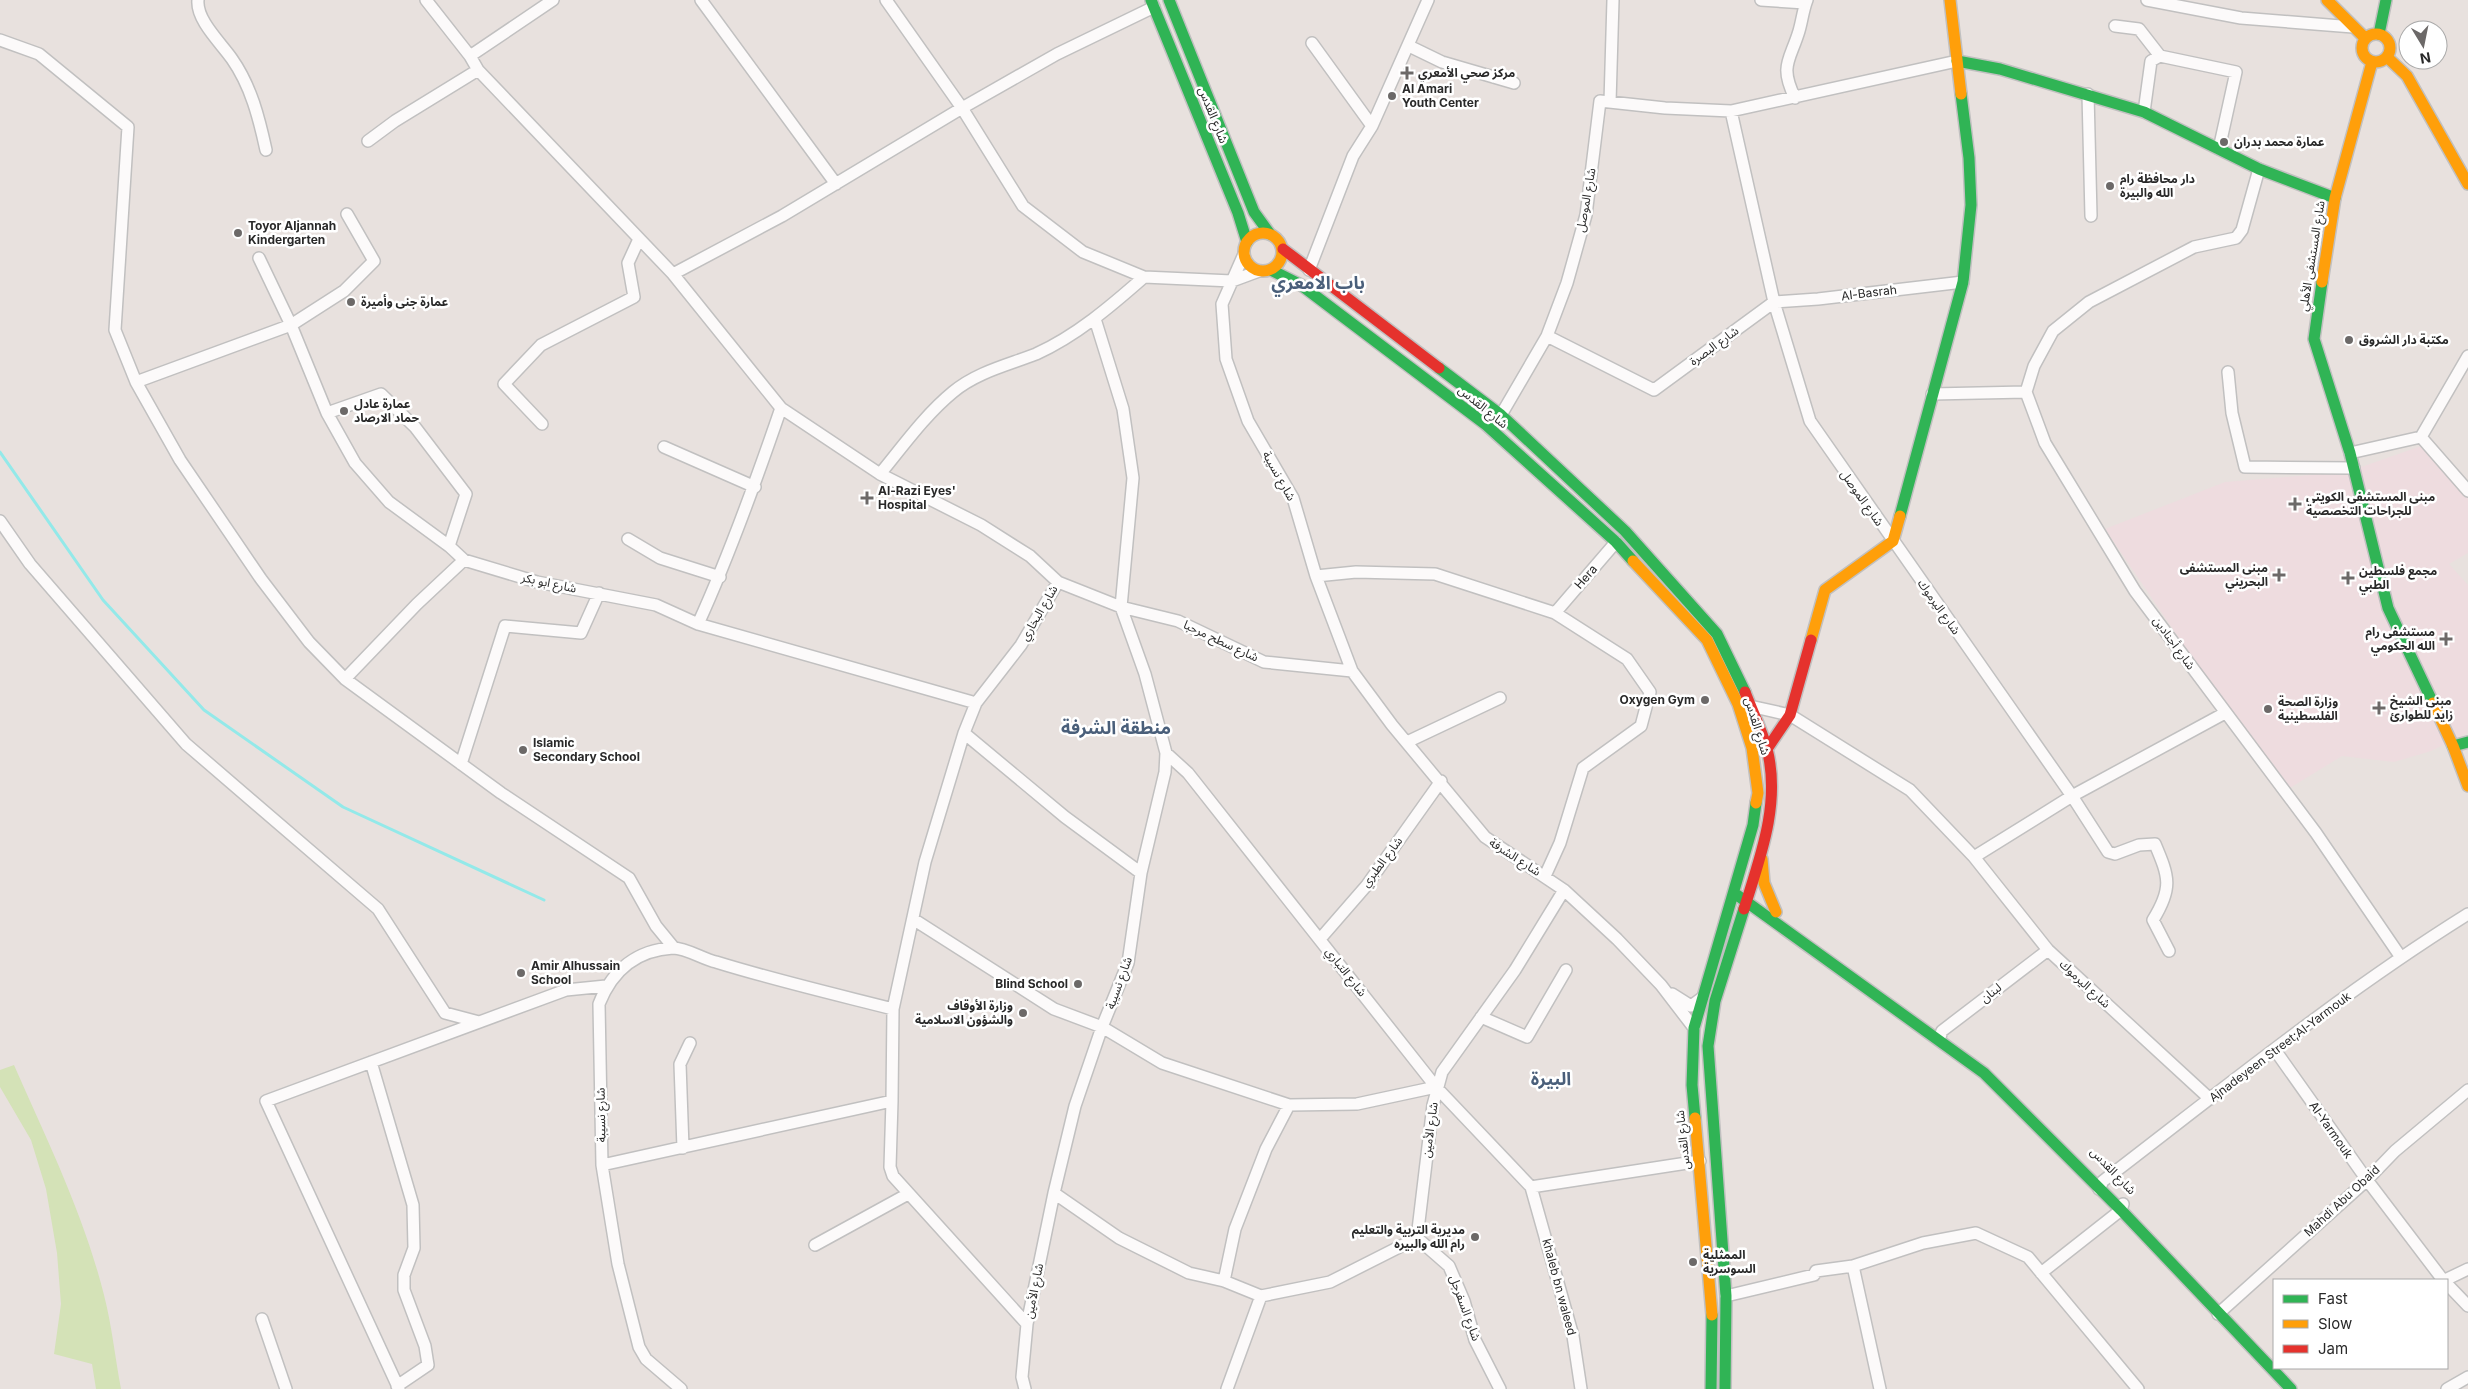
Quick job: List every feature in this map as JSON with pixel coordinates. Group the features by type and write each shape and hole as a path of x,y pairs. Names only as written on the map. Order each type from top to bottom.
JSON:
{"main road":[{"name":"شارع القدس","path":"1169,0 1254,212 1270,234"},
{"path":"1767,750 1790,715 1825,590 1892,541 1963,282 1971,204 1969,158 1950,0"},
{"path":"2327,0 2365,38"},
{"path":"2379,34 2386,0"},
{"name":"شارع القدس","path":"1152,3 1238,213 1247,242"},
{"path":"2374,33 2379,34 2385,36 2390,46 2387,57 2383,60 2372,62 2367,59 2361,50 2365,38 2374,33"},
{"path":"2387,57 2407,76 2468,184"},
{"path":"1957,61 2000,69 2144,112 2259,169 2335,198"},
{"name":"شارع المستشفى الأهلي","path":"2372,62 2335,198 2314,339 2350,453 2388,608 2453,746"},
{"path":"1257,234 1270,234 1280,243 1283,249 1280,262 1271,270 1259,271 1249,265 1244,254 1247,242 1257,234"},
{"name":"شارع القدس","path":"1283,249 1501,415 1626,531 1717,634 1737,672 1767,750 1771,776 1770,810 1761,849 1715,1001 1708,1046 1726,1296 1725,1389"},
{"name":"شارع القدس","path":"1271,270 1301,285 1485,424 1616,542 1707,640 1738,704 1752,748 1758,793 1754,825 1694,1028 1692,1085 1712,1299 1711,1389"},
{"path":"1616,542 1626,531"},
{"path":"2468,742 2453,746 2468,786"},
{"path":"1761,849 1764,883 1774,915"},
{"path":"1733,893 1774,915 1940,1036 1984,1073 2122,1206 2273,1369"},
{"path":"1736,929 1754,920 1774,915"},
{"path":"1712,1299 1726,1296"},
{"path":"2221,1311 2273,1359"},
{"path":"2273,1369 2291,1389"},
{"path":"2282,1369 2302,1389"}],"street":[{"path":"198,0 210,33 233,60 256,105 266,150"},
{"path":"426,0 470,56 478,70 673,274 781,408 880,474 981,525 1030,556 1058,582"},
{"path":"470,56 553,0"},
{"path":"701,0 836,184"},
{"path":"886,0 962,108 1023,206 1083,252 1144,278 1232,281 1259,271"},
{"path":"1309,270 1353,156 1372,126 1428,0"},
{"path":"1613,0 1610,102 1731,111 1957,61"},
{"path":"1761,0 1806,2 1799,32 1786,62 1788,84 1795,98"},
{"path":"2147,0 2241,18 2353,27"},
{"path":"673,274 782,216 962,108 1152,3"},
{"path":"2115,26 2139,29 2160,56 2236,72 2219,149"},
{"path":"0,40 39,54 128,127 115,330 136,382 180,460 261,579 309,642 345,679 501,793 629,878 656,926 674,948 715,962 893,1009"},
{"path":"1312,43 1372,126"},
{"path":"1409,46 1442,62 1514,83"},
{"path":"2144,112 2151,61 2160,56"},
{"path":"368,141 395,121 478,70"},
{"path":"2088,94 2090,216"},
{"name":"شارع الموصل","path":"1547,336 1568,283 1586,215 1600,101 1610,102"},
{"name":"شارع الموصل","path":"1731,111 1774,302 1810,421 1892,541"},
{"path":"1932,394 2026,392 2034,366 2053,331 2090,302 2194,247 2236,238 2242,230 2259,169"},
{"path":"136,382 291,325 344,291 374,261 347,214"},
{"path":"542,424 504,384 540,345 634,297 628,264 639,239"},
{"name":"شارع نسيبة","path":"1244,254 1222,304 1226,359 1248,421 1293,498 1316,576 1352,671"},
{"name":"شارع ابو بكر","path":"259,258 291,325 327,413 355,463 389,502 450,546 464,560 537,582 656,605 698,624"},
{"path":"880,474 915,431 954,391 988,371 1037,353 1095,319 1144,278"},
{"name":"Al-Basrah","path":"1774,302 1818,299 1963,282"},
{"name":"شارع البصرة","path":"1547,336 1654,390 1774,302"},
{"path":"1095,319 1123,409 1133,478 1121,607"},
{"path":"1501,415 1547,336"},
{"path":"2350,453 2421,437 2468,356"},
{"path":"2228,372 2232,413 2245,467 2354,468"},
{"name":"شارع أجنادين","path":"2026,392 2045,443 2120,567 2224,713 2316,833 2400,956"},
{"path":"327,413 381,394 415,427 466,494 450,546"},
{"path":"781,408 755,487 720,577 698,624 976,703"},
{"path":"2421,437 2468,490"},
{"path":"664,447 755,487"},
{"path":"0,521 30,564 186,744 378,909 445,1013 479,1022"},
{"path":"628,540 660,558 720,577"},
{"name":"شارع اليرموك","path":"1892,541 2072,796 2108,852 2115,854 2139,845 2155,844 2168,883 2164,902 2153,920 2169,951"},
{"name":"Hera","path":"1555,613 1616,542"},
{"path":"345,679 416,604 464,560"},
{"path":"1316,576 1364,572 1434,574 1555,613 1627,659 1650,692 1641,726 1583,768 1560,843 1545,876"},
{"name":"شارع البخاري","path":"912,919 925,862 964,733 976,703 1021,645 1058,582 1121,607"},
{"path":"461,764 505,626 581,633 599,593"},
{"name":"شارع نسيبة","path":"1102,1027 1128,963 1141,873 1165,772 1166,753 1145,674 1121,607"},
{"name":"شارع سطح مرحبا","path":"1121,607 1178,621 1264,662 1352,671"},
{"name":"شارع الشرفة","path":"1352,671 1485,837 1564,890 1631,951 1661,985 1694,1028"},
{"path":"1407,742 1500,698"},
{"name":"شارع اليرموك","path":"1750,706 1790,715 1910,790 1974,857 2048,950 2210,1099"},
{"path":"1974,857 2072,796 2224,713"},
{"path":"964,733 1065,817 1141,873"},
{"name":"شارع التباري","path":"1166,753 1188,774 1436,1087 1531,1186"},
{"name":"شارع الطبري","path":"1320,939 1367,885 1441,781"},
{"path":"1436,1087 1442,1072 1515,970 1564,890"},
{"name":"Ajnadeyeen Street;Al-Yarmouk","path":"2101,1185 2210,1099 2400,956 2468,914"},
{"path":"1027,1324 898,1184 890,1167 893,1009 912,919 1054,1009 1102,1027"},
{"name":"شارع نسيبة","path":"674,948 637,956 620,969 606,986 599,1004 602,1165 618,1264 639,1347 646,1359 681,1389"},
{"name":"لبنان","path":"1940,1036 2048,950"},
{"path":"1481,1017 1527,1037 1566,970"},
{"path":"1661,985 1687,1005 1695,1005 1702,998"},
{"path":"371,1062 413,1204 414,1248 404,1275 404,1290 425,1346 428,1365 398,1387 266,1101 371,1062 479,1022 566,990 606,986"},
{"name":"شارع الأمين","path":"1025,1389 1022,1377 1027,1324 1054,1193 1075,1106 1102,1027 1162,1063 1289,1105 1357,1104 1436,1087 1417,1238"},
{"path":"683,1148 680,1064 690,1043"},
{"name":"Al-Yarmouk","path":"2275,1050 2367,1180 2443,1279"},
{"name":"Mahdi Abu Obaid","path":"2221,1311 2367,1180 2395,1151 2468,1090"},
{"path":"602,1165 892,1101"},
{"path":"1224,1281 1235,1229 1266,1149 1289,1105"},
{"path":"1531,1186 1700,1161"},
{"name":"khaleb bn waleed","path":"1531,1186 1573,1336 1580,1389"},
{"path":"1054,1193 1119,1238 1189,1273 1224,1281 1261,1296 1330,1282 1417,1238"},
{"path":"816,1245 908,1194"},
{"path":"2041,1273 2122,1206"},
{"path":"1726,1296 1814,1275 1816,1272 1853,1266 1923,1244 1976,1233 2028,1257 2138,1389"},
{"name":"شارع السفرجل","path":"1417,1238 1449,1266 1464,1301 1475,1340 1500,1389"},
{"path":"1853,1266 1880,1389"},
{"path":"2446,1279 2468,1269"},
{"path":"2448,1285 2468,1306"},
{"path":"1227,1389 1261,1296"},
{"path":"262,1319 286,1389"},
{"path":"2447,1389 2468,1376"}],"shaded area":[{"name":"مجمع فلسطين الطبي","path":"2424,445 2468,499 2468,553 2449,564 2468,585 2468,733 2431,751 2394,762 2342,756 2290,788 2206,678 2105,529 2225,482 2347,472"}],"green space":[{"path":"14,1065 64,1178 96,1265 107,1307 121,1389 96,1389 92,1364 54,1354 61,1304 57,1253 46,1189 31,1140 0,1087 0,1070"}],"waterway":[{"path":"0,452 103,600 204,710 343,807 544,900"}],"traffic: fast":[{"path":"1151,0 1238,213 1247,242"},
{"path":"1169,0 1254,212 1270,234"},
{"path":"2379,34 2386,0"},
{"path":"1957,61 2000,69 2144,112 2259,169 2335,198"},
{"path":"1900,516 1963,282 1971,205 1969,158 1961,94"},
{"path":"1271,270 1301,285 1485,424 1616,542 1633,561"},
{"path":"2322,282 2314,339 2350,453 2388,608 2433,703"},
{"path":"1439,368 1501,415 1625,531 1717,634 1745,692"},
{"path":"2453,746 2468,742"},
{"path":"1695,1118 1692,1085 1694,1028 1753,825 1756,803"},
{"path":"1737,895 1984,1073 2121,1210 2291,1389"},
{"path":"1725,1389 1726,1296 1708,1046 1715,1001 1744,909"},
{"path":"1711,1389 1712,1315"}],"traffic: slow":[{"path":"1950,0 1961,94"},
{"path":"2327,0 2365,38"},
{"path":"2376,34 2386,38 2390,48 2386,58 2376,62 2366,58 2362,48 2366,38 2376,34"},
{"path":"2387,57 2407,76 2468,184"},
{"path":"2322,282 2335,198 2372,62"},
{"path":"1263,233 1277,238 1282,252 1277,266 1263,271 1249,266 1244,252 1249,238 1263,233"},
{"path":"1811,640 1825,590 1893,541 1900,516"},
{"path":"1633,561 1707,640 1738,704 1752,748 1758,793 1756,803"},
{"path":"2433,703 2453,746 2468,786"},
{"path":"1762,859 1764,883 1776,912"},
{"path":"1695,1118 1712,1315"}],"traffic: jam":[{"path":"1283,249 1439,368"},
{"path":"1767,749 1790,715 1811,640"},
{"path":"1744,909 1767,830 1772,790 1771,769 1767,749 1745,692"}],"place":[{"name":"مركز صحي الأمعري","path":"1407,73"},
{"name":"Al Amari Youth Center","path":"1392,96"},
{"name":"عمارة محمد بدران","path":"2224,142"},
{"name":"دار محافظة رام الله والبيرة","path":"2110,186"},
{"name":"Toyor Aljannah Kindergarten","path":"238,233"},
{"name":"عمارة جنى وأميرة","path":"351,302"},
{"name":"مكتبة دار الشروق","path":"2349,340"},
{"name":"عمارة عادل حماد الارصاد","path":"344,411"},
{"name":"Al-Razi Eyes' Hospital","path":"867,498"},
{"name":"مبنى المستشفى الكويتي للجراحات التخصصية","path":"2295,504"},
{"name":"مبنى المستشفى البحريني","path":"2279,575"},
{"name":"مجمع فلسطين الطبي","path":"2348,578"},
{"name":"مستشفى رام الله الحكومي","path":"2446,639"},
{"name":"Oxygen Gym","path":"1705,700"},
{"name":"مبنى الشيخ زايد للطوارئ","path":"2379,708"},
{"name":"وزارة الصحة الفلسطينية","path":"2268,709"},
{"name":"Islamic Secondary School","path":"523,750"},
{"name":"Amir Alhussain School","path":"521,973"},
{"name":"Blind School","path":"1078,984"},
{"name":"وزارة الأوقاف والشؤون الاسلامية","path":"1023,1013"},
{"name":"مديرية التربية والتعليم رام الله والبيره","path":"1475,1237"},
{"name":"الممثلية السوسرية","path":"1693,1262"}],"district":[{"name":"باب الامعري","path":"1318,283"},
{"name":"منطقة الشرفة","path":"1116,728"},
{"name":"البيرة","path":"1551,1079"}]}
